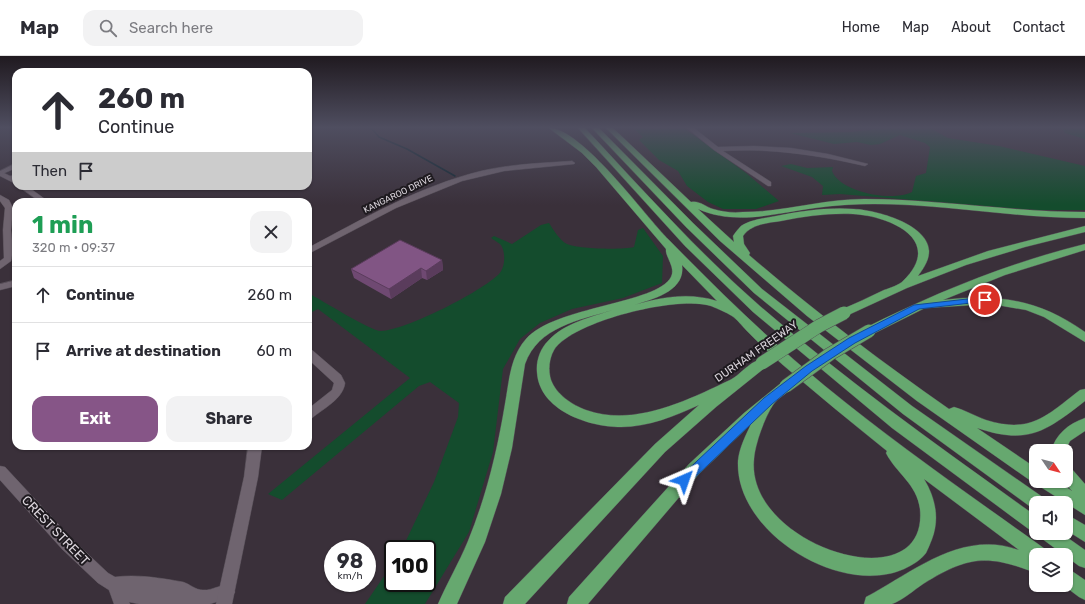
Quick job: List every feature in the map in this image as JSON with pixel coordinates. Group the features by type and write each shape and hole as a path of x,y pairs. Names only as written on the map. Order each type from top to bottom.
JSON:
{"highway":[{"path":"585,154 592,159"},
{"path":"588,154 664,241 752,328 794,367 873,433 1029,548"},
{"path":"605,154 684,239 757,309 897,424 1029,520"},
{"path":"620,154 686,222 749,283 876,386 973,458 1029,497"},
{"path":"638,154 749,261 828,326 910,388 1029,471"},
{"path":"680,195 710,212 732,215 749,215 821,204 862,202 915,204 1028,214 1085,215"},
{"path":"749,261 738,240 739,233 747,226 760,222 823,212 842,211 865,213 883,217 902,225 922,240 925,250 924,256 908,282"},
{"name":"DURHAM FREEWAY","path":"512,604 660,448 686,423 734,384 791,343 844,313 908,282 970,259 1006,248 1085,230"},
{"path":"447,604 472,554 488,512 499,475 516,372 523,352 539,333 559,322 584,313 642,299 669,287 676,279 678,268 664,241"},
{"path":"576,604 694,469 768,401 830,354 869,331 917,307 989,276 1085,247"},
{"path":"734,384 657,416 639,420 606,422 577,412 558,400 546,383 542,367 549,348 558,338 569,331 597,320 676,299 698,300 719,305 752,328"},
{"path":"917,307 971,300 1011,303 1036,310 1054,318 1085,338"},
{"path":"910,388 968,419 993,427 1015,430 1034,428 1085,394"},
{"path":"768,401 749,447 746,459 750,490 770,520 788,537 817,555 848,565 886,566 906,560 917,551 925,540 929,516 924,494 910,472 873,433"},
{"path":"1060,444 1064,436 1085,424"},
{"path":"1073,481 1085,495"},
{"path":"1055,488 1085,508"},
{"path":"1073,526 1085,534"},
{"path":"1057,540 1085,560"},
{"path":"873,604 950,559 970,552 1002,552 1029,562"},
{"path":"1073,582 1085,591"},
{"path":"1073,585 1085,591"}],"street":[{"path":"723,154 768,184"},
{"path":"817,154 865,164"},
{"name":"KANGAROO DRIVE","path":"312,249 418,194 449,182 494,171 572,163"},
{"path":"0,173 12,167"},
{"path":"0,173 12,177"},
{"path":"28,190 40,198"},
{"path":"0,197 6,202 9,208 7,230 12,240 9,256 0,266"},
{"path":"0,287 12,284"},
{"path":"312,356 340,381 341,386 335,394 312,412"},
{"path":"225,598 251,477 254,450"},
{"name":"CREST STREET","path":"0,471 67,544 118,594 172,602 192,596 204,598 225,598"}],"green space":[{"path":"653,154 719,154 746,173 779,201 756,209 723,209 708,202 687,186 678,171 659,160"},
{"path":"929,154 1032,154 1085,166 1085,210 1034,210 840,194 822,195 823,186 812,177 781,166 791,164 807,168 833,167 832,171 837,179 846,185 868,194 881,196 903,195 912,192 916,176 926,173"},
{"path":"549,223 559,238 572,246 628,248 634,247 638,230 643,228 663,256 662,283 623,298 572,309 540,323 520,339 503,369 493,452 469,532 436,586 436,540 406,540 434,482 458,417 459,403 430,382 419,386 282,500 268,494 410,378 318,309 312,312 312,295 375,330 381,331 393,329 443,309 490,282 499,274 504,264 503,248 491,238 494,236 512,244 541,225"},
{"path":"384,576 384,592 432,592 425,604 365,604 373,592 376,592 376,588"}],"building":[{"path":"400,240 442,260 426,271 421,268 389,289 351,269"}],"waterway":[{"path":"415,154 455,176"}],"route":[{"path":"684,480 768,401 830,354 891,319 917,307 971,300 985,300"}]}
